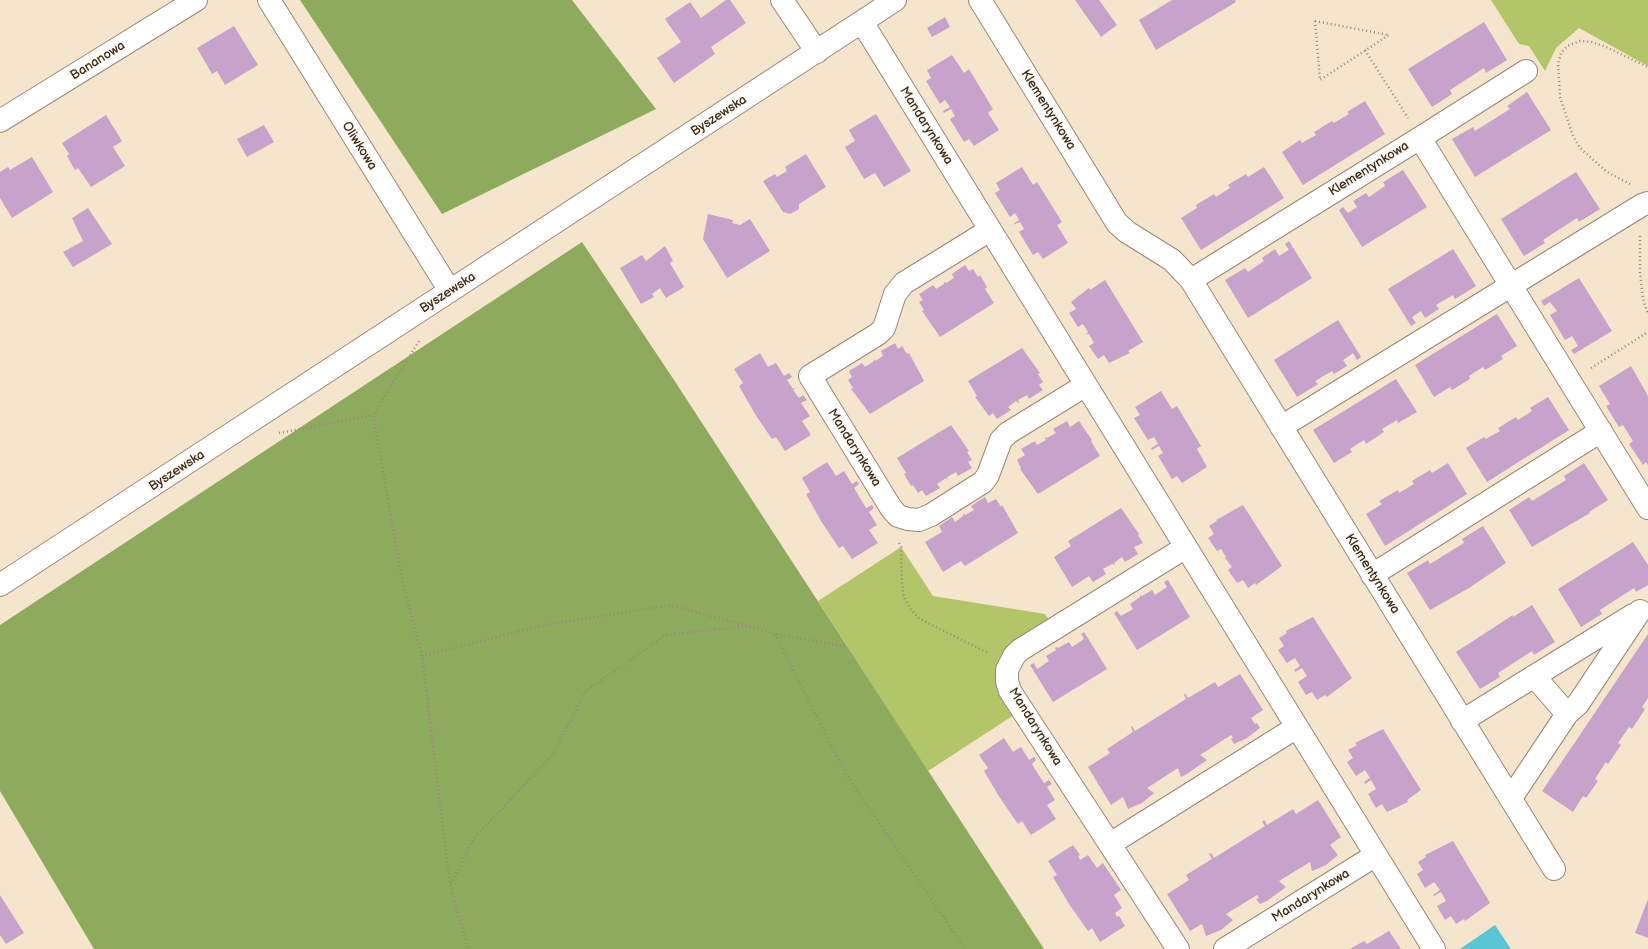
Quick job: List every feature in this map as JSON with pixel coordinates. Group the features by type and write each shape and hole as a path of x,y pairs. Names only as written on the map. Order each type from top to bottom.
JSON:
{"street":[{"name":"Bananowa","path":"0,121 196,0"},
{"name":"Oliwkowa","path":"269,0 450,292"},
{"path":"782,0 817,52"},
{"name":"Byszewska","path":"0,585 895,0"},
{"name":"Klementynkowa","path":"980,0 1117,223 1127,232 1172,260 1191,280 1554,869"},
{"name":"Mandarynkowa","path":"862,22 1434,949"},
{"path":"1420,138 1526,71"},
{"name":"Klementynkowa","path":"1191,280 1420,138 1648,508"},
{"path":"1281,427 1645,204"},
{"name":"Mandarynkowa","path":"990,230 904,283 895,294 884,328 878,334 810,376 891,508 898,516 908,519 918,520 931,515 983,482 988,475 1002,440 1008,433 1086,385"},
{"path":"1372,575 1601,432"},
{"name":"Mandarynkowa","path":"1178,949 1010,691 1007,681 1007,670 1014,656 1020,650 1186,547"},
{"path":"1462,721 1644,608"},
{"path":"1511,798 1567,714 1578,704 1644,608"},
{"path":"1534,676 1567,714"},
{"path":"1110,844 1297,727"},
{"name":"Mandarynkowa","path":"1225,949 1376,855"}],"path":[{"path":"1315,22 1390,35 1366,50 1320,80 1315,22"},
{"path":"1648,67 1606,47 1592,42 1580,41 1567,46 1561,53 1558,64 1560,97 1570,129 1580,148 1607,172 1631,184 1645,204 1639,245 1643,299 1648,314"},
{"path":"1366,50 1420,138"},
{"path":"1570,381 1648,332"},
{"path":"422,337 373,415 402,579 422,656 450,885 468,949"},
{"path":"276,434 373,415"},
{"path":"898,542 901,547 903,590 911,610 920,619 994,655"},
{"path":"422,656 545,625 670,605 775,634 848,647"},
{"path":"450,885 474,838 551,757 586,691 666,635 747,626"},
{"path":"775,634 846,774 965,949"}],"green space":[{"path":"300,0 572,0 656,109 442,214"},
{"path":"1491,0 1648,0 1648,66 1579,28 1556,48 1545,71 1529,46 1519,44"},
{"path":"582,242 676,383 1044,949 94,949 0,791 0,625"},
{"path":"901,547 933,596 1045,614 1049,620 1013,642 1014,715 928,771 818,601"}],"water":[{"path":"1495,925 1511,949 1460,949"}],"building":[{"path":"726,0 730,0 746,23 711,47 715,54 674,83 657,58 681,42 665,19 690,2 701,18"},
{"path":"1075,0 1099,0 1117,25 1101,37"},
{"path":"1172,0 1235,0 1236,2 1156,50 1139,20"},
{"path":"945,17 950,27 932,37 927,28"},
{"path":"1484,22 1507,60 1486,73 1484,68 1450,90 1452,94 1432,107 1408,69"},
{"path":"234,26 258,65 225,85 217,71 212,74 197,48"},
{"path":"952,55 964,73 969,69 993,109 988,113 999,130 974,146 969,139 964,142 950,119 955,116 951,109 944,113 943,111 950,107 945,100 940,104 926,81 931,78 927,70"},
{"path":"1527,92 1551,130 1475,177 1452,139 1473,127 1475,131 1510,109 1507,106"},
{"path":"1365,101 1385,134 1303,185 1282,152 1300,140 1302,143 1316,135 1314,132 1332,121 1334,123 1349,114 1347,112"},
{"path":"876,114 911,171 884,187 875,173 864,179 845,147 855,141 849,130"},
{"path":"106,115 122,141 113,147 125,166 91,187 78,168 75,170 67,156 69,154 62,143"},
{"path":"264,125 274,142 247,157 237,139"},
{"path":"806,154 826,187 799,204 799,209 790,214 783,212 763,181 775,174 777,177 787,171 785,167"},
{"path":"32,157 53,192 12,218 0,198 0,172 8,167 10,170"},
{"path":"1022,167 1033,185 1037,182 1062,222 1057,225 1068,243 1043,259 1038,252 1033,255 1019,232 1024,229 1020,222 1012,225 1019,220 1015,213 1010,217 995,193 1000,190 996,183"},
{"path":"1264,167 1284,198 1201,250 1181,218 1197,208 1196,205 1214,194 1216,197 1230,188 1228,185 1246,174 1248,177"},
{"path":"1403,170 1427,207 1362,247 1339,210 1343,207 1348,213 1357,207 1353,201 1366,193 1369,197 1385,186 1383,182"},
{"path":"1576,172 1600,209 1579,222 1577,218 1543,240 1545,243 1524,256 1501,219"},
{"path":"88,208 112,244 73,267 63,252 83,241 72,218"},
{"path":"708,214 733,220 732,223 740,225 750,219 770,251 727,278 703,239"},
{"path":"1289,241 1312,278 1248,318 1225,280 1245,268 1248,272 1264,261 1262,258 1275,249 1279,256 1289,250 1285,244"},
{"path":"665,246 673,261 670,263 684,287 666,298 660,288 652,294 654,297 641,304 620,268 642,255 646,261"},
{"path":"1453,249 1476,286 1455,299 1453,295 1436,305 1439,309 1425,318 1421,311 1412,317 1416,323 1411,326 1388,289"},
{"path":"965,265 969,271 973,269 978,277 980,275 987,287 985,289 994,303 940,337 922,311 924,310 919,302 923,300 919,294 933,285 936,289 944,284 944,282 946,283 954,278 952,274"},
{"path":"1579,278 1612,331 1574,354 1571,350 1578,346 1572,336 1565,340 1550,315 1557,311 1550,302 1544,306 1541,301"},
{"path":"1105,280 1143,342 1128,351 1130,353 1109,363 1104,355 1098,359 1089,346 1094,343 1089,334 1086,334 1088,332 1083,324 1078,327 1069,313 1076,309 1071,302 1089,288 1090,290"},
{"path":"1497,314 1517,346 1501,356 1503,359 1485,370 1483,367 1469,376 1470,379 1452,390 1450,387 1434,397 1415,365"},
{"path":"1338,320 1361,357 1357,360 1353,353 1343,360 1347,366 1334,374 1332,371 1315,381 1318,384 1297,397 1274,360"},
{"path":"895,343 898,349 902,346 907,354 909,353 924,381 870,414 851,389 853,388 848,380 852,377 849,371 862,363 865,367 873,362 874,359 875,361 883,356 881,351"},
{"path":"1022,348 1040,373 1038,374 1043,382 1039,385 1043,390 1029,399 1027,395 1018,400 1018,403 1016,401 1008,407 1011,410 997,419 993,413 989,416 975,397 977,396 968,381"},
{"path":"760,353 768,367 776,363 784,376 789,373 792,377 787,380 793,389 797,387 793,390 799,398 803,395 807,400 801,403 810,416 802,421 811,435 785,451 776,437 772,439 755,414 739,386 743,383 734,369"},
{"path":"1631,366 1648,396 1648,465 1646,462 1643,465 1629,444 1633,441 1623,425 1619,427 1606,406 1610,404 1599,386"},
{"path":"1396,379 1417,412 1398,423 1397,420 1382,429 1384,432 1366,444 1364,440 1350,449 1352,452 1334,463 1313,430"},
{"path":"1161,391 1172,409 1177,406 1201,446 1197,449 1207,467 1182,483 1177,476 1172,479 1158,456 1163,453 1159,446 1152,450 1151,448 1158,444 1154,437 1148,440 1134,418 1140,415 1135,407"},
{"path":"1548,397 1569,430 1487,482 1466,448 1484,437 1486,439 1500,431 1498,428 1516,417 1518,420 1532,411 1530,408"},
{"path":"1067,421 1070,427 1079,421 1092,440 1091,441 1100,456 1038,494 1020,469 1021,468 1017,460 1025,455 1021,449 1035,441 1037,445 1046,440 1046,437 1047,438 1056,433 1053,429"},
{"path":"951,425 969,451 967,452 972,460 968,462 972,468 958,476 956,472 947,477 948,480 946,478 937,484 940,488 926,496 922,490 918,493 913,485 911,486 904,474 906,473 897,458"},
{"path":"827,462 836,476 844,471 852,484 857,481 859,484 854,488 866,508 872,505 874,508 869,512 877,525 869,530 878,543 852,559 843,546 839,548 821,521 806,494 810,492 802,478"},
{"path":"1448,463 1467,494 1385,546 1366,514 1382,504 1379,501 1398,490 1399,493 1414,484 1412,481 1430,470 1432,473"},
{"path":"1584,463 1608,500 1589,512 1590,513 1532,547 1509,510 1529,497 1532,501 1566,480 1564,476"},
{"path":"985,497 988,503 996,499 1001,507 1002,505 1018,533 965,566 961,561 943,572 925,542 942,532 939,526 952,517 955,522 963,516 964,513 965,515 974,510 971,506"},
{"path":"1243,505 1282,566 1256,585 1255,583 1248,588 1243,580 1237,583 1228,570 1232,567 1225,558 1226,557 1221,549 1217,551 1208,538 1214,534 1209,526 1217,521 1216,520"},
{"path":"1121,508 1139,534 1138,535 1143,543 1134,547 1138,554 1125,562 1122,557 1114,563 1115,565 1112,564 1103,569 1106,574 1093,582 1089,576 1072,587 1054,557 1071,546 1068,541"},
{"path":"1483,526 1506,563 1469,588 1430,610 1407,573 1428,560 1430,564 1464,543 1462,539"},
{"path":"1633,542 1648,565 1648,585 1636,592 1634,588 1600,610 1602,614 1581,627 1558,589"},
{"path":"1168,580 1190,617 1137,650 1114,613 1117,611 1121,616 1133,609 1130,604 1140,597 1140,595 1142,596 1152,590 1155,595 1167,587 1164,582"},
{"path":"1532,605 1555,642 1534,655 1532,651 1498,673 1500,677 1480,689 1456,652 1513,615 1513,617"},
{"path":"1313,617 1352,678 1327,697 1325,695 1317,700 1312,692 1306,695 1298,682 1307,676 1302,668 1295,672 1294,670 1300,666 1295,658 1287,663 1278,650 1284,646 1279,638 1287,633 1286,631"},
{"path":"1084,632 1107,669 1053,702 1030,665 1034,663 1037,669 1049,661 1046,656 1056,650 1055,648 1069,642 1072,647 1084,639 1081,634"},
{"path":"1648,634 1648,698 1642,707 1645,709 1632,729 1629,727 1618,743 1621,745 1608,764 1606,762 1595,779 1598,781 1586,798 1583,796 1573,812 1542,791"},
{"path":"1240,674 1263,710 1251,718 1260,728 1247,738 1234,744 1231,739 1233,738 1231,735 1200,755 1207,760 1181,777 1178,768 1147,788 1154,793 1142,803 1128,809 1123,797 1111,805 1088,767 1110,753 1107,749 1133,732 1132,726 1135,731 1186,699 1184,695 1185,693 1188,698 1215,682 1218,687"},
{"path":"1383,729 1421,790 1407,800 1408,802 1387,812 1382,804 1376,808 1368,794 1376,789 1371,780 1365,784 1364,782 1370,778 1365,770 1356,776 1347,762 1353,758 1348,750 1357,745 1355,743"},
{"path":"1004,738 1013,752 1021,747 1029,760 1034,757 1036,760 1032,764 1044,783 1049,780 1052,784 1047,787 1055,800 1047,805 1056,819 1031,835 1022,821 1018,824 1000,798 984,771 988,768 979,755"},
{"path":"1318,800 1341,837 1330,845 1338,855 1326,865 1312,871 1310,862 1279,881 1286,887 1267,901 1260,904 1256,899 1259,898 1257,895 1226,914 1233,920 1221,930 1206,936 1202,924 1190,931 1167,894 1189,880 1186,875 1212,859 1209,854 1211,853 1214,858 1265,826 1262,822 1264,820 1267,825 1293,809 1296,814"},
{"path":"1453,841 1490,903 1465,921 1464,919 1456,924 1451,916 1445,920 1437,906 1446,901 1441,892 1434,896 1433,895 1440,890 1434,882 1425,888 1417,874 1423,870 1418,862 1426,857 1425,855"},
{"path":"1073,845 1080,855 1078,856 1080,860 1088,855 1097,868 1103,863 1121,890 1114,895 1122,908 1115,913 1117,917 1119,916 1125,926 1100,942 1092,928 1088,931 1069,904 1053,877 1057,875 1048,861"},
{"path":"0,895 24,933 6,944 0,935"},
{"path":"1648,899 1648,938 1635,933"},
{"path":"1389,931 1401,949 1350,949 1364,941 1367,944"}]}
